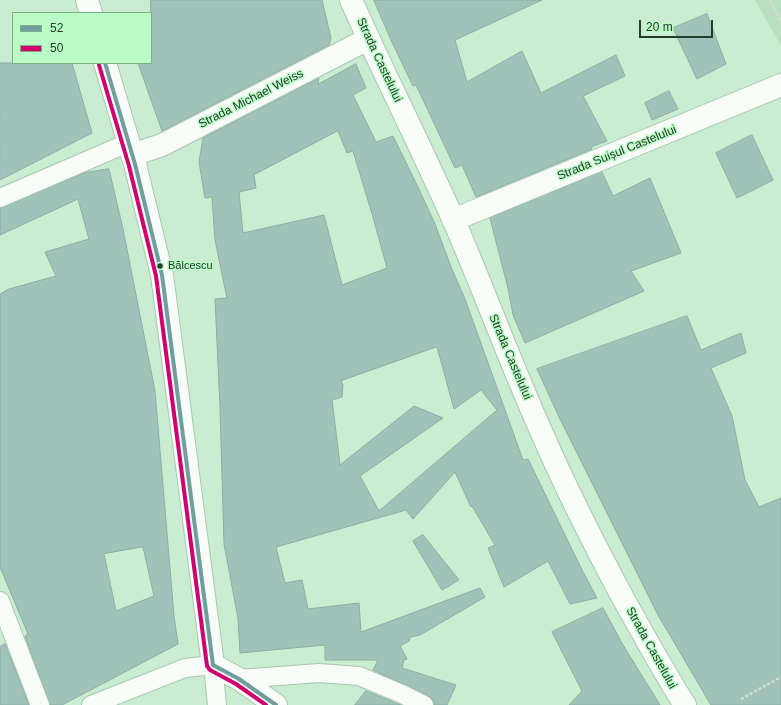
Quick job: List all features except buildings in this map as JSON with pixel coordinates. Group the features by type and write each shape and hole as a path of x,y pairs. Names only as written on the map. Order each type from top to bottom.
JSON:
{"street":[{"path":"87,0 91,12"},
{"name":"Strada Castelului","path":"352,0 368,39 453,220 563,481 592,540 650,647 666,676 685,705"},
{"name":"Strada Michael Weiss","path":"0,198 130,149 162,145 368,39"},
{"path":"105,64 130,149 162,275 217,705"},
{"name":"Strada Suișul Castelului","path":"453,220 781,85"},
{"path":"0,601 40,705"},
{"path":"91,705 185,668 213,665 239,679 276,705"},
{"path":"239,679 319,673 359,676 424,705"}],"path":[{"path":"770,0 781,21"},
{"path":"740,699 781,677"}],"green space":[{"path":"755,0 781,0 781,46"}],"transit line":[{"name":"52","path":"105,64 135,164 162,275 213,665"},
{"name":"50","path":"99,65 129,166 156,276 207,666 210,670 236,684 266,705"},
{"name":"52","path":"213,665 239,679 276,705"}],"place":[{"name":"Bălcescu","path":"160,266"}]}
